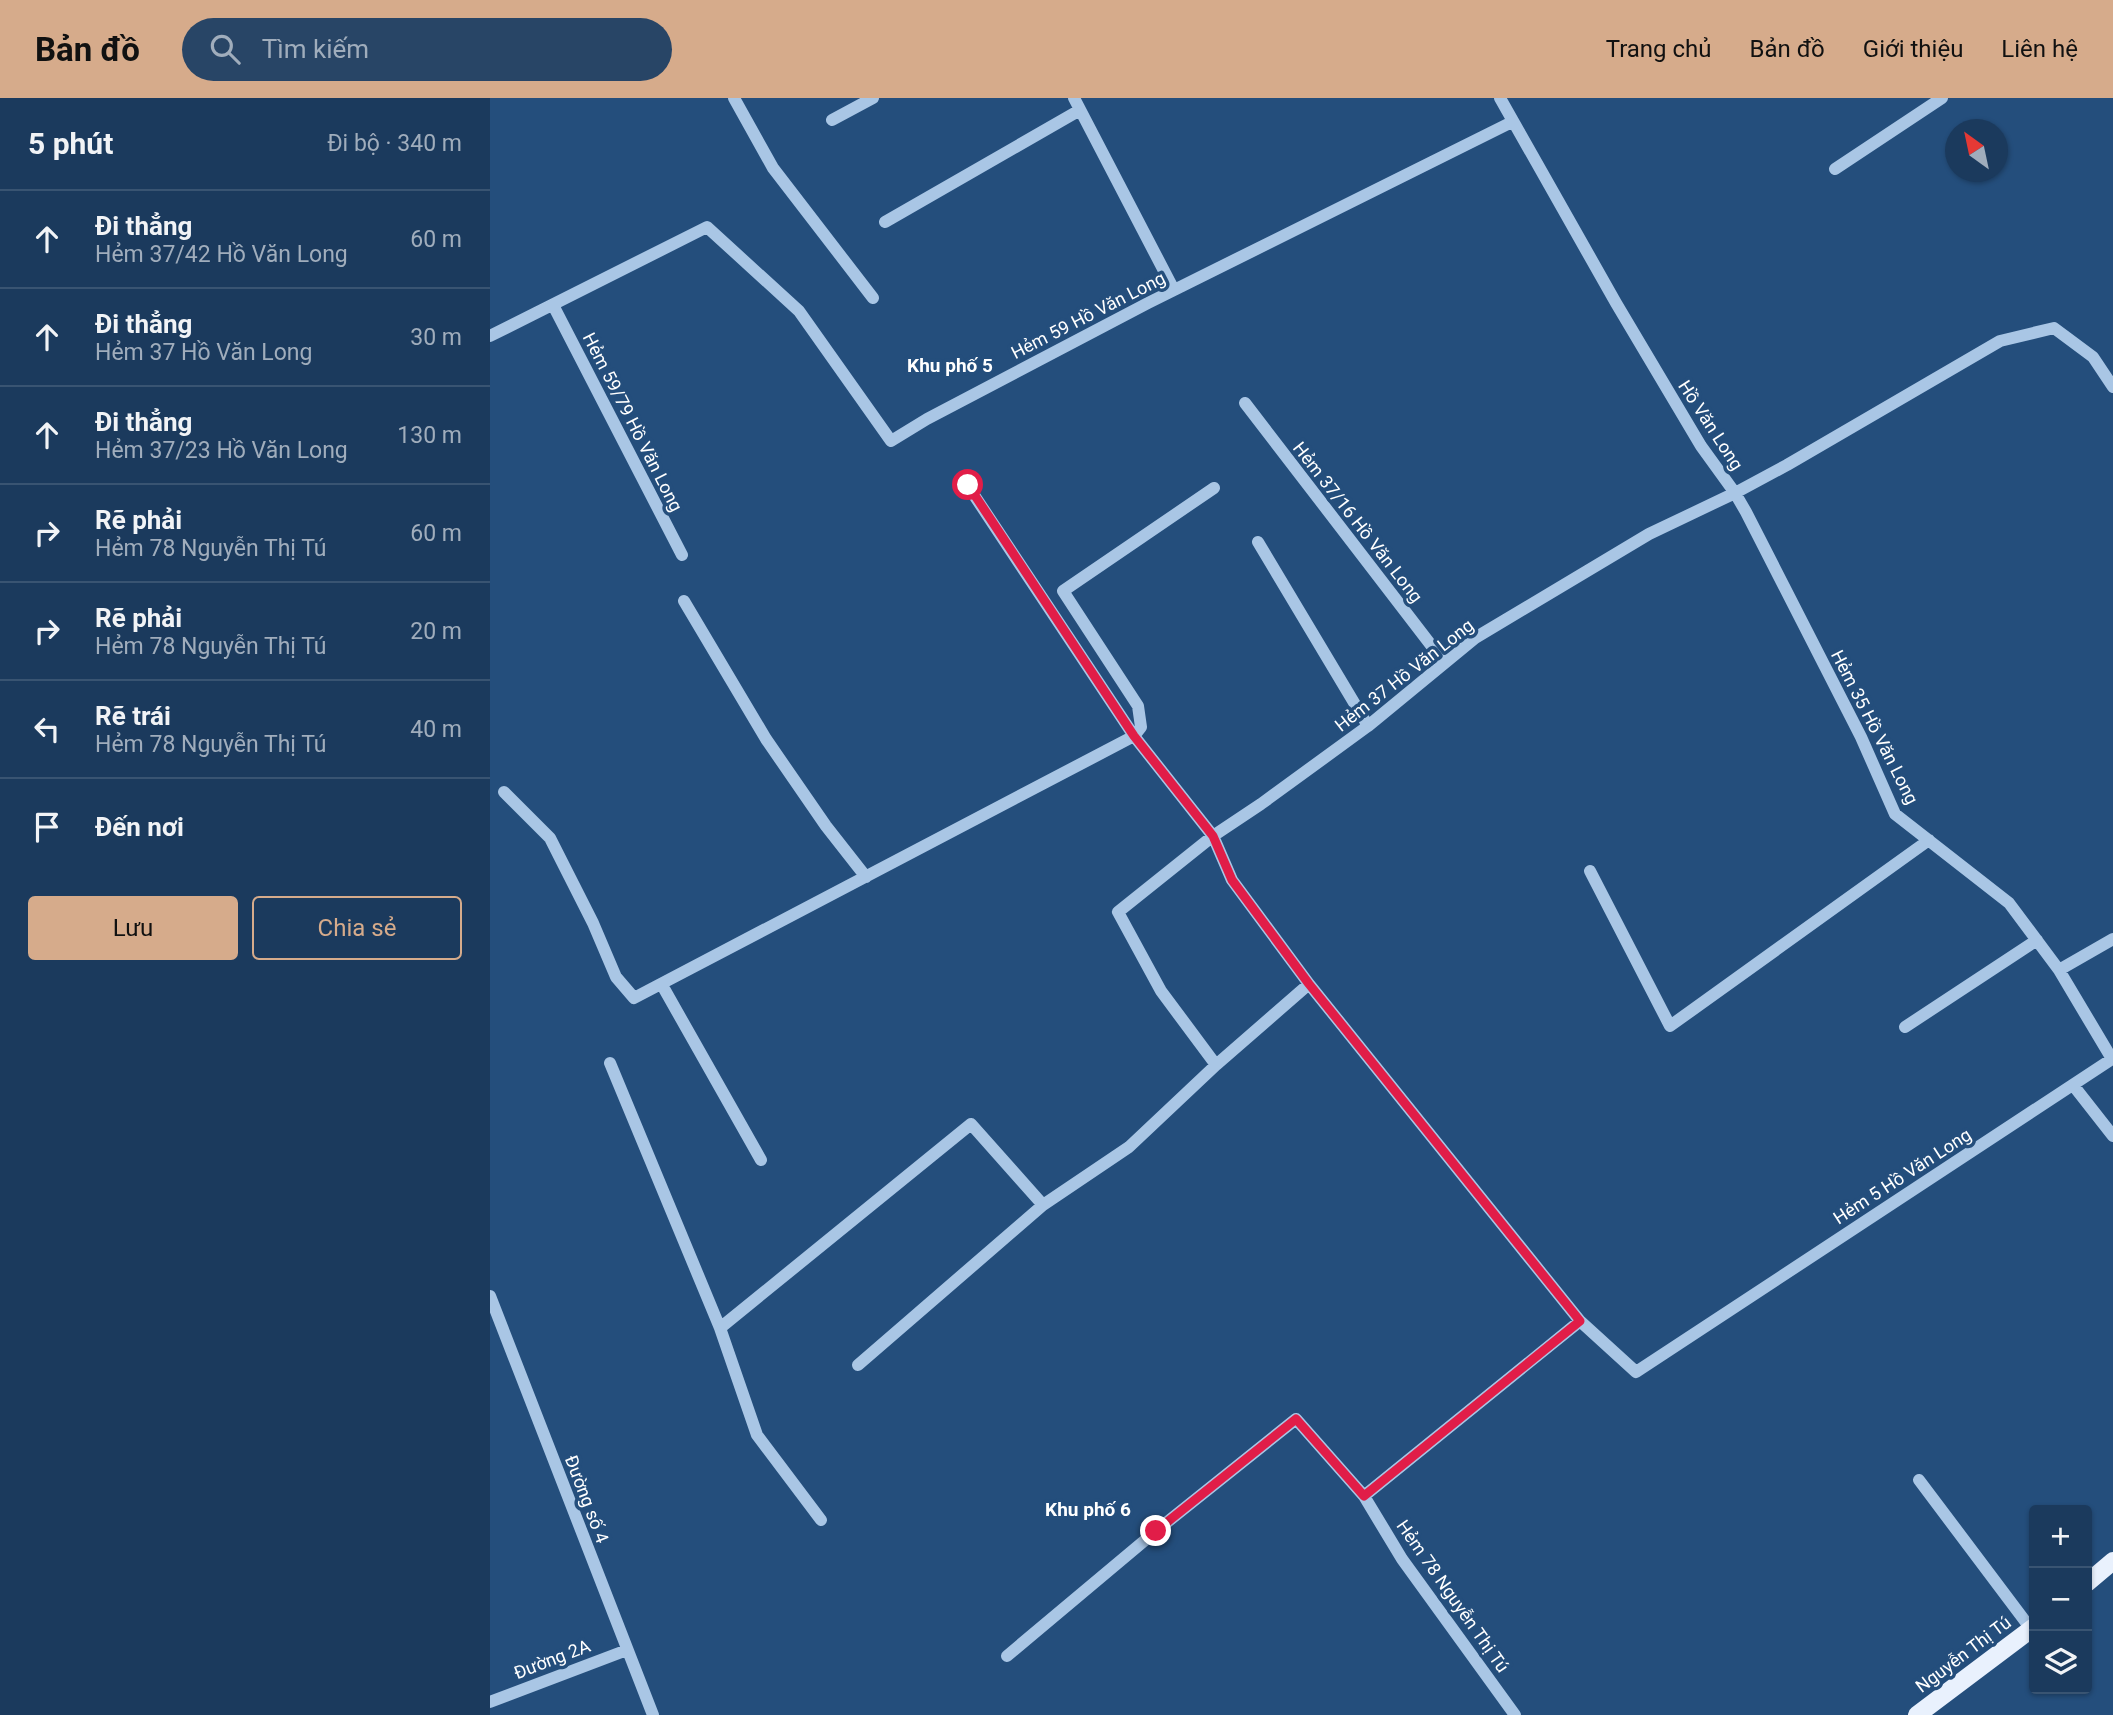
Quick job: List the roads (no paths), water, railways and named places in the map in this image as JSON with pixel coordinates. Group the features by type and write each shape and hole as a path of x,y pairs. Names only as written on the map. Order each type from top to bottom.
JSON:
{"main road":[{"path":"2092,1579 2113,1561"},
{"name":"Nguyễn Thị Tú","path":"1920,1714 2029,1631"}],"street":[{"path":"734,98 773,167 873,298"},
{"path":"832,121 873,98"},
{"path":"1074,98 1174,290"},
{"name":"Hồ Văn Long","path":"1500,98 1511,122 1694,434 1735,493 2000,341 2054,328 2093,357 2113,387"},
{"path":"1835,169 1942,98"},
{"path":"885,222 1080,110"},
{"name":"Hẻm 59 Hồ Văn Long","path":"490,336 707,227 799,311 891,441 927,419 1174,290 1511,122"},
{"name":"Hẻm 59/79 Hồ Văn Long","path":"553,305 682,555"},
{"name":"Hẻm 37/16 Hồ Văn Long","path":"1245,403 1444,662"},
{"path":"968,485 1134,736 1213,836 1232,880 1309,984 1580,1321 1364,1496"},
{"path":"504,792 550,838 593,923 616,977 634,998 1134,736 1141,727 1138,706 1063,591 1214,488"},
{"name":"Hẻm 37 Hồ Văn Long","path":"1216,1065 1161,991 1118,912 1213,836 1368,726 1475,638 1649,534 1735,493"},
{"name":"Hẻm 35 Hồ Văn Long","path":"1735,493 1861,737 1895,814 2009,903 2059,970"},
{"path":"1258,542 1368,726"},
{"path":"684,601 766,740 826,826 866,877"},
{"path":"1590,871 1670,1026 1929,840"},
{"path":"2059,970 2113,939"},
{"path":"1905,1027 2037,940"},
{"name":"Hẻm 5 Hồ Văn Long","path":"1580,1321 1636,1372 2112,1059 2059,970"},
{"path":"858,1365 1043,1205 1129,1147 1216,1065 1309,984"},
{"path":"662,985 761,1160"},
{"path":"611,1063 720,1328 757,1435 821,1520"},
{"path":"2073,1085 2113,1136"},
{"path":"720,1328 971,1124 1043,1205"},
{"name":"Đường số 4","path":"490,1296 653,1715"},
{"name":"Hẻm 78 Nguyễn Thị Tú","path":"1007,1656 1156,1531 1296,1419 1364,1496 1402,1559 1515,1715"},
{"path":"1919,1480 2029,1623"},
{"name":"Đường 2A","path":"490,1702 627,1650"}],"district":[{"name":"Khu phố 5","path":"950,365"},
{"name":"Khu phố 6","path":"1088,1509"}]}
